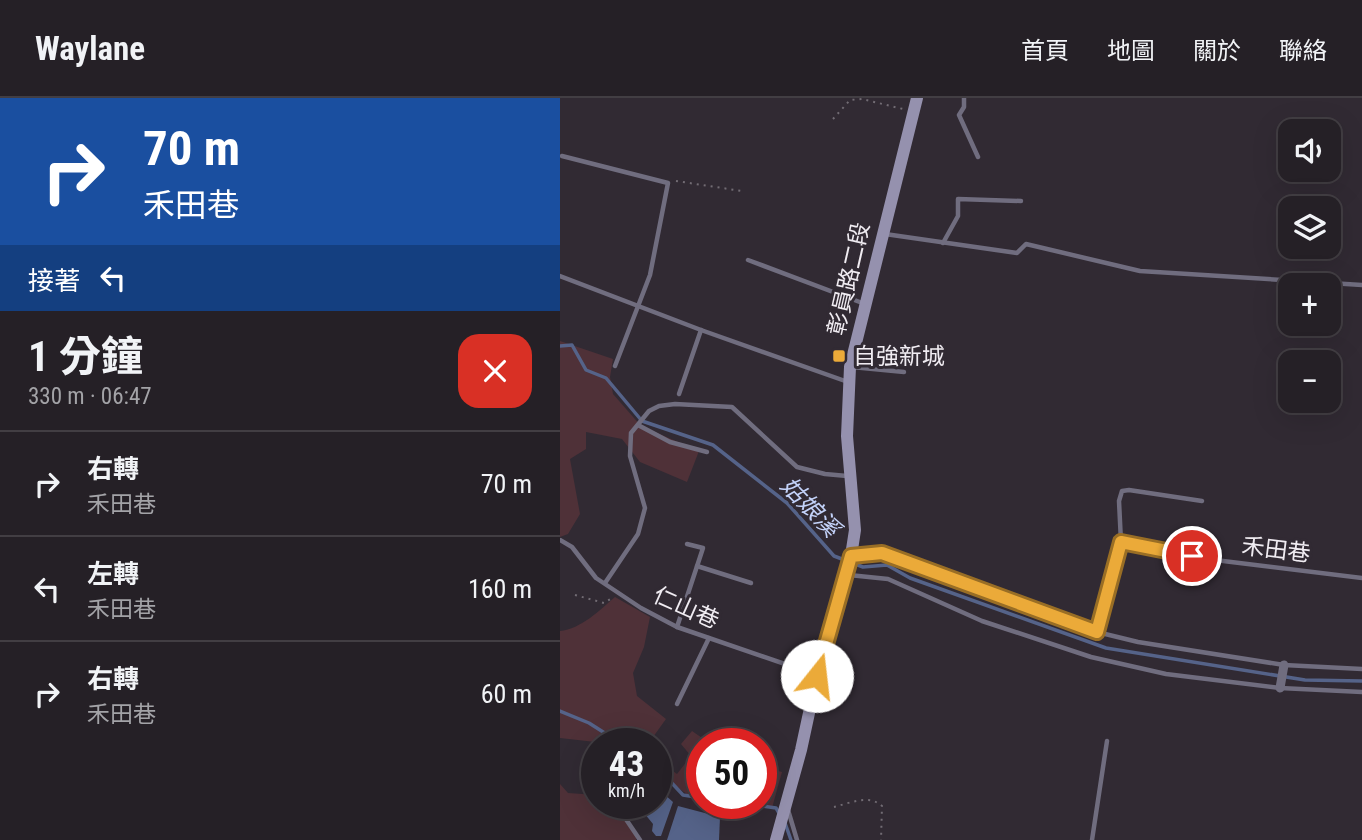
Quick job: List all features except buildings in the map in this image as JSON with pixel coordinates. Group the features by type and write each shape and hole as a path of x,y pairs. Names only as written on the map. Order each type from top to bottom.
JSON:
{"main road":[{"name":"彰員路二段","path":"847,575 855,530 847,436 850,367 916,98"},
{"path":"778,834 817,676 847,575"}],"street":[{"path":"1280,688 1284,665"}],"lane":[{"path":"964,98 964,107 959,115 978,157"},
{"path":"562,156 668,183 650,275 615,366"},
{"path":"943,243 958,216 958,199 1021,201"},
{"path":"881,234 1017,253 1026,244 1140,271 1362,285"},
{"path":"748,260 866,305"},
{"path":"560,276 701,330 849,382"},
{"path":"679,394 701,330"},
{"path":"850,367 904,372"},
{"path":"605,583 638,534 646,508 630,456 631,433 649,411 659,406 675,404 732,407 797,467 825,474 850,476"},
{"path":"638,425 670,442 706,452"},
{"path":"1097,632 1121,542 1119,501 1122,491 1202,501"},
{"name":"仁山巷","path":"560,540 572,547 596,578 677,627 817,676"},
{"name":"禾田巷","path":"1121,542 1215,560 1362,579"},
{"path":"677,627 703,548 687,544"},
{"path":"851,556 882,553 1097,632 1138,642 1284,665 1362,670"},
{"path":"697,566 751,583"},
{"path":"847,575 888,579 982,621 1091,657 1166,674 1280,688 1362,692"},
{"path":"677,704 709,638"},
{"path":"1092,840 1107,741"},
{"path":"785,810 797,840"},
{"path":"625,819 639,840"}],"path":[{"path":"833,119 850,100 862,99 913,112"},
{"path":"668,183 680,181 742,191"},
{"path":"575,595 604,603 619,594"},
{"path":"834,807 863,799 878,802 882,806 881,840"}],"shaded area":[{"path":"560,341 613,359 610,377 613,394 641,426 699,451 687,482 640,462 622,439 586,432 586,449 570,459 580,514 568,534 560,537"},
{"path":"615,597 650,617 644,647 633,673 637,696 666,719 660,728 581,728 581,740 560,738 560,631 575,627"},
{"path":"686,762 686,793 672,783 672,770 677,774"},
{"path":"777,771 782,772 777,790"},
{"path":"560,784 568,793 581,794 581,819 626,819 637,836 636,840 560,840"}],"water":[{"path":"678,806 686,808 686,819 720,819 719,840 667,840"},
{"path":"649,819 667,819 661,836 656,836 652,831 653,824"}],"waterway":[{"name":"姑娘溪","path":"560,346 572,345 586,370 606,378 642,421 713,445 787,503 834,556 863,567 887,565 910,578 1106,648 1305,680 1362,681"},
{"path":"560,711 597,728"},
{"path":"672,783 686,795"},
{"path":"785,823 791,840"}],"place":[{"name":"自強新城","path":"839,356"}],"route":[{"path":"817,676 851,556 882,553 1097,632 1121,542 1192,556"}]}
